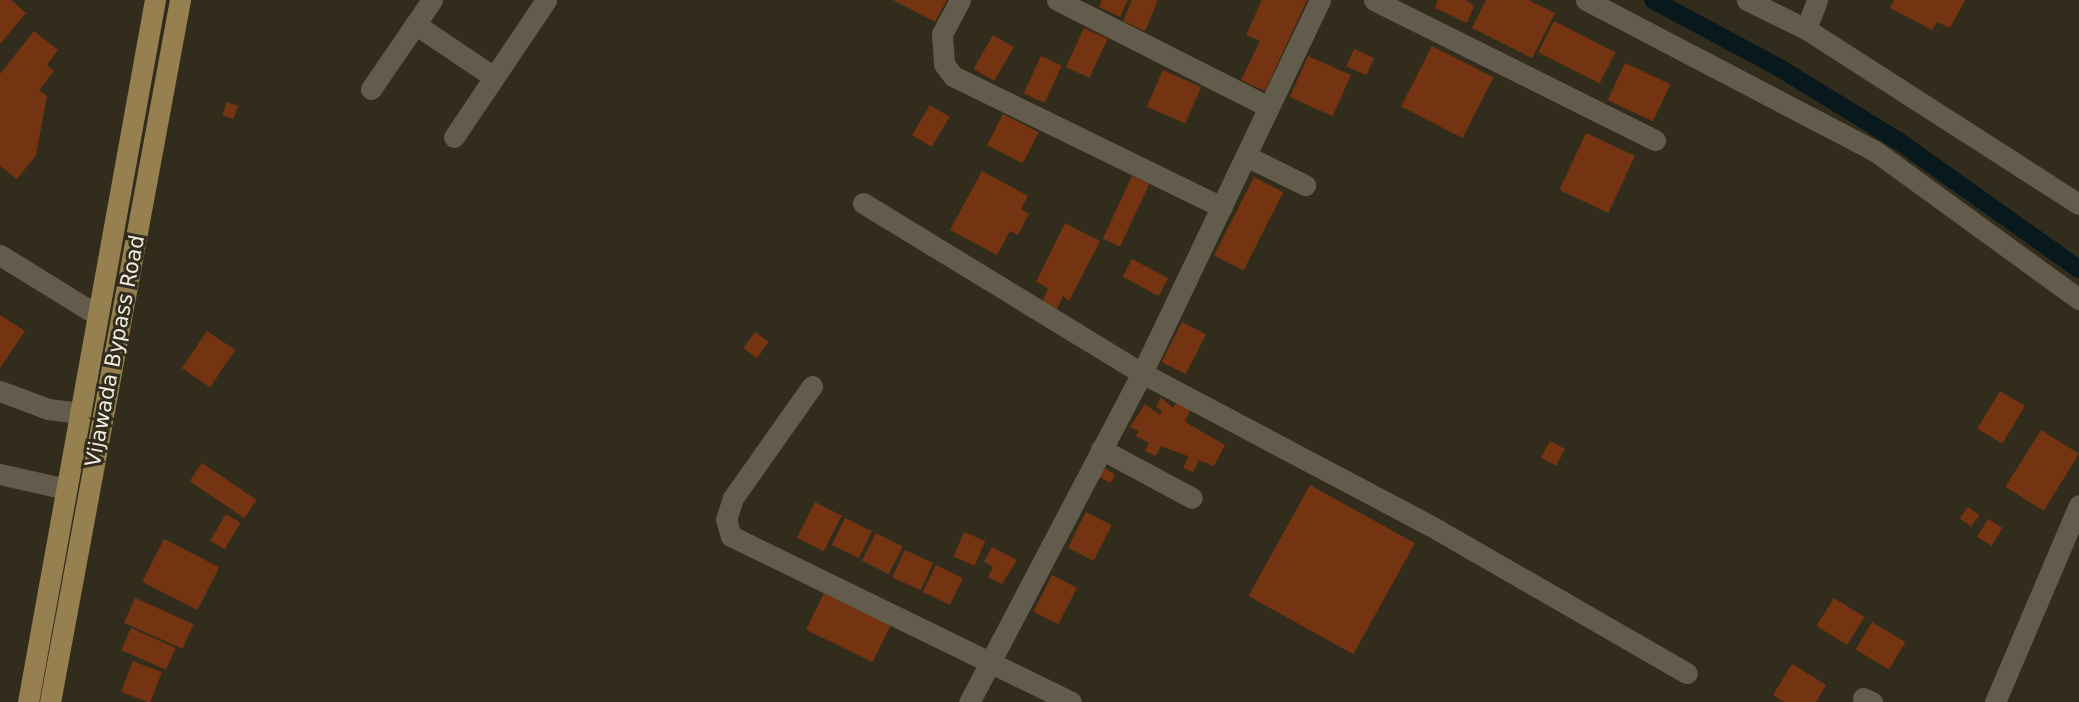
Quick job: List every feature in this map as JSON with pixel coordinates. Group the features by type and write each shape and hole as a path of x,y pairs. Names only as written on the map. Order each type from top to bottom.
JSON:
{"main road":[{"name":"Vijawada Bypass Road","path":"28,702 155,0"},
{"name":"Vijawada Bypass Road","path":"50,702 180,0"}],"street":[{"path":"372,89 432,0"},
{"path":"454,137 546,0"},
{"path":"960,0 941,42 944,64 953,76 1222,207"},
{"path":"1057,0 1269,107"},
{"path":"969,702 1142,373 1320,0"},
{"path":"1374,0 1656,141"},
{"path":"1586,0 1875,151 2079,299"},
{"path":"1746,0 1806,29 2079,204"},
{"path":"1806,29 1817,0"},
{"path":"415,24 494,77"},
{"path":"1246,156 1305,185"},
{"path":"863,203 1142,373 1438,530 1687,673"},
{"path":"0,255 97,315"},
{"path":"812,386 733,498 726,519 731,536 990,660 1071,702"},
{"path":"0,391 48,409 79,413"},
{"path":"1101,450 1192,499"},
{"path":"0,474 66,489"},
{"path":"1995,702 2079,505"}],"building":[{"path":"0,0 11,0 26,13 0,44"},
{"path":"893,0 947,0 935,22"},
{"path":"1102,0 1128,0 1120,17 1099,7"},
{"path":"1132,0 1158,0 1145,31 1123,21"},
{"path":"1262,0 1307,0 1265,91 1241,80 1260,41 1246,35"},
{"path":"1438,0 1466,0 1474,6 1467,23 1435,8"},
{"path":"1486,0 1528,0 1555,13 1532,58 1472,28"},
{"path":"1894,0 1965,0 1950,28 1937,22 1932,30 1890,8"},
{"path":"1554,21 1615,52 1600,84 1538,52"},
{"path":"1084,28 1108,39 1089,78 1066,67"},
{"path":"34,31 58,50 47,65 54,71 39,90 47,96 36,155 17,179 0,166 0,74"},
{"path":"993,35 1014,47 994,81 974,69"},
{"path":"1432,46 1493,77 1463,138 1401,107"},
{"path":"1354,49 1374,58 1366,75 1346,66"},
{"path":"1041,56 1062,66 1045,103 1024,93"},
{"path":"1308,56 1351,75 1333,116 1290,97"},
{"path":"1625,63 1670,84 1653,121 1608,100"},
{"path":"1163,70 1201,87 1185,124 1147,107"},
{"path":"227,102 238,106 233,119 222,115"},
{"path":"930,105 950,117 932,147 912,135"},
{"path":"1003,114 1039,132 1023,163 987,145"},
{"path":"1586,133 1635,156 1608,213 1559,190"},
{"path":"982,171 1028,196 1021,209 1029,214 1018,235 1010,231 997,255 950,230"},
{"path":"1132,176 1149,184 1120,247 1103,239"},
{"path":"1254,177 1283,192 1243,270 1214,255"},
{"path":"1065,223 1100,241 1069,301 1063,296 1057,309 1042,302 1048,288 1036,282"},
{"path":"1132,259 1168,278 1159,296 1123,277"},
{"path":"0,315 25,331 0,368"},
{"path":"1182,322 1206,334 1186,374 1162,362"},
{"path":"207,331 235,350 210,387 182,368"},
{"path":"755,332 769,342 757,358 743,348"},
{"path":"2000,391 2025,406 2002,444 1977,429"},
{"path":"1161,397 1173,408 1177,401 1191,408 1185,422 1225,445 1214,466 1161,446 1156,456 1145,451 1149,443 1136,436 1139,431 1130,427 1145,404 1160,415 1162,411 1156,407"},
{"path":"2041,430 2079,454 2044,511 2005,487"},
{"path":"1550,441 1565,449 1556,466 1541,458"},
{"path":"1189,456 1199,461 1193,473 1183,468"},
{"path":"202,463 257,500 244,518 190,481"},
{"path":"1104,468 1115,474 1111,483 1099,477"},
{"path":"1310,485 1415,543 1353,654 1248,596"},
{"path":"815,502 842,516 824,551 797,538"},
{"path":"1968,507 1979,515 1971,527 1960,518"},
{"path":"1086,512 1112,525 1094,561 1068,548"},
{"path":"226,514 241,523 225,549 210,541"},
{"path":"845,518 872,531 859,558 832,545"},
{"path":"1988,519 2003,528 1992,546 1977,537"},
{"path":"964,532 985,541 975,566 953,557"},
{"path":"876,533 903,547 889,574 862,561"},
{"path":"164,539 219,567 197,610 142,582"},
{"path":"992,547 1017,560 1002,584 988,577 993,567 984,562"},
{"path":"905,550 933,563 920,590 892,577"},
{"path":"936,565 963,578 950,605 923,592"},
{"path":"1052,575 1077,588 1058,624 1033,612"},
{"path":"824,593 891,625 873,662 806,630"},
{"path":"135,598 193,624 182,649 124,623"},
{"path":"1834,598 1865,617 1847,645 1817,626"},
{"path":"1872,622 1905,642 1889,670 1856,649"},
{"path":"131,628 176,648 166,670 121,650"},
{"path":"133,661 162,672 150,702 121,692"},
{"path":"1792,664 1826,685 1816,702 1784,702 1773,695"}],"waterway":[{"path":"1653,0 1778,67 1900,142 2079,269"}]}
